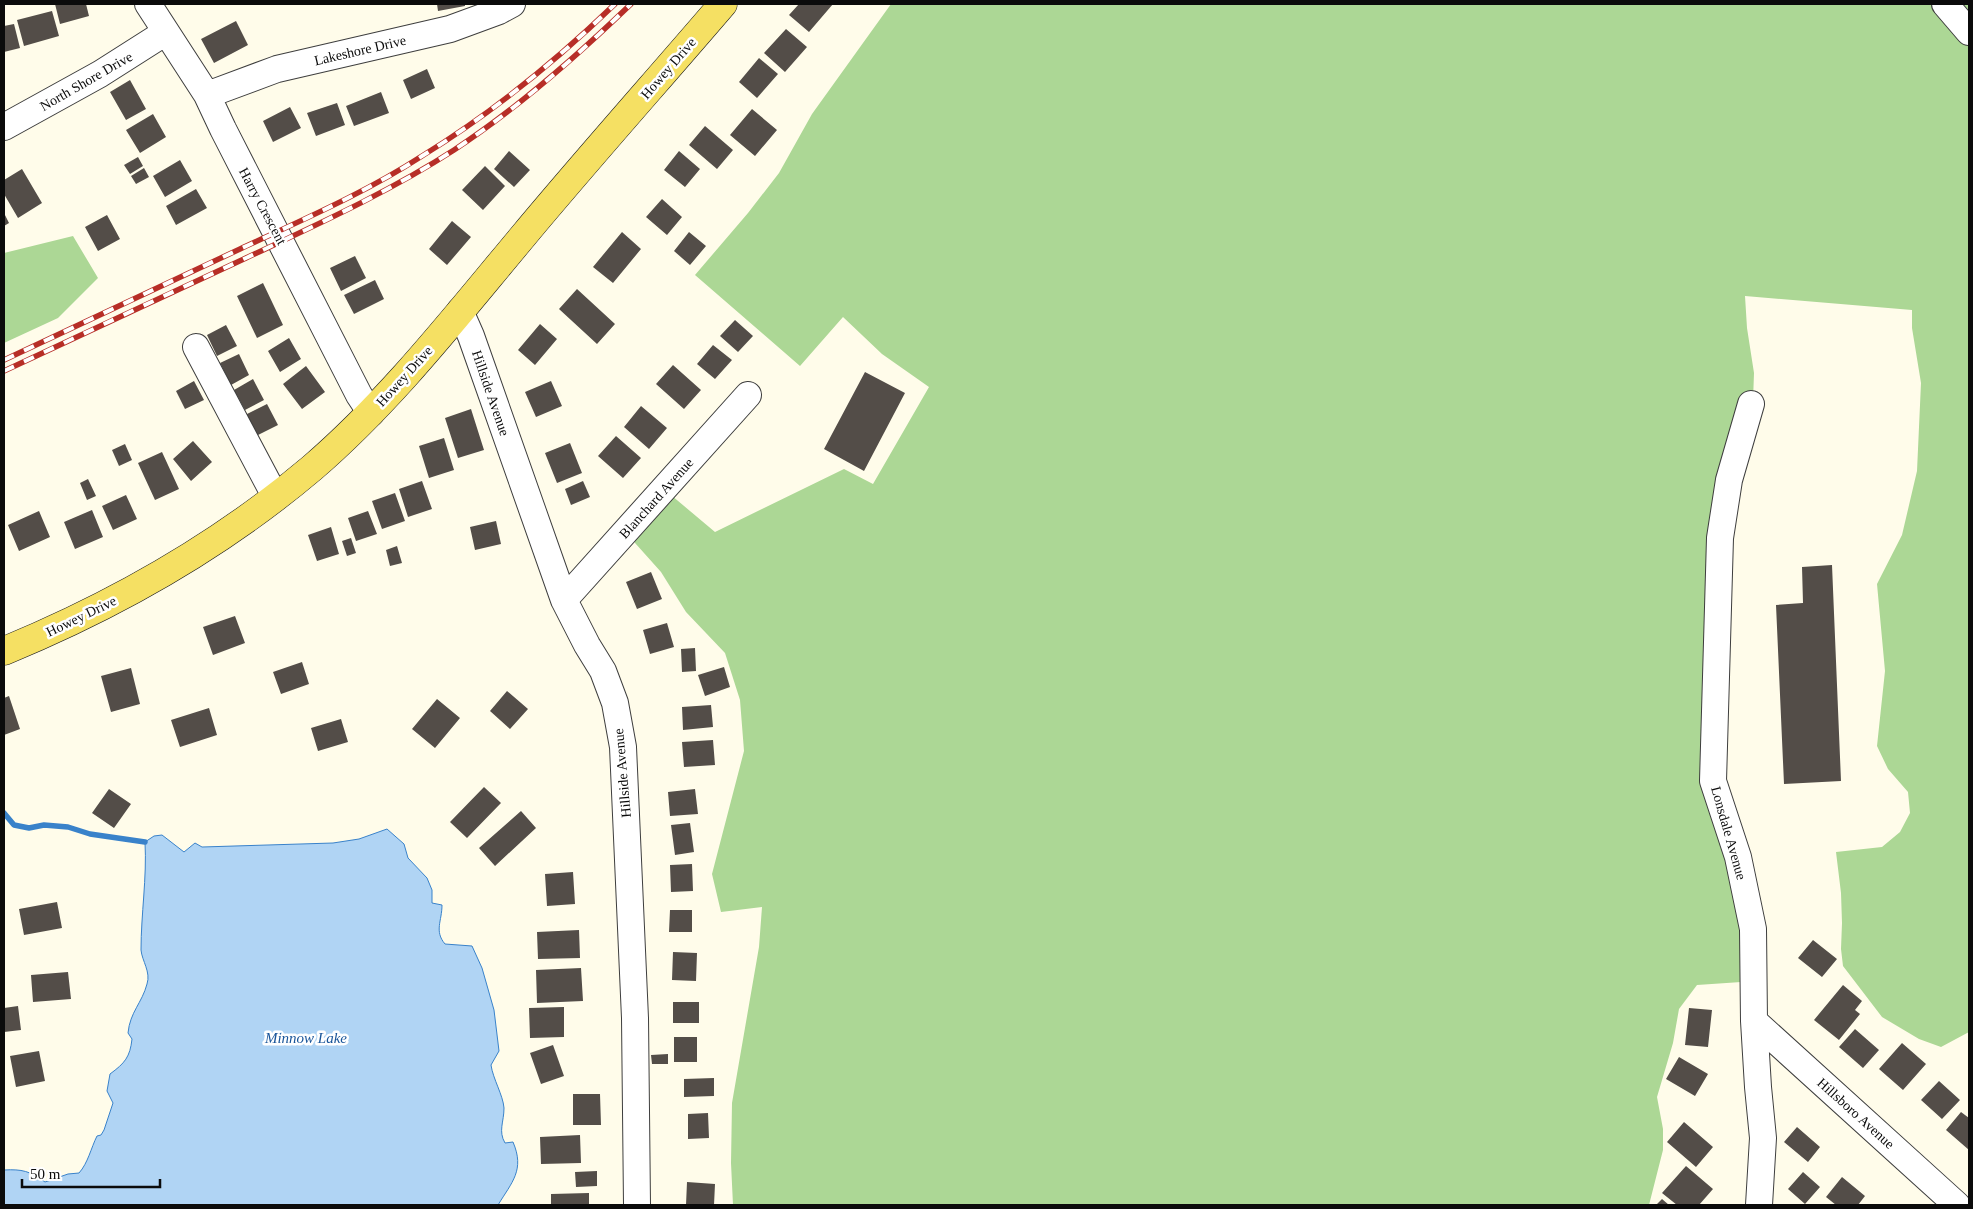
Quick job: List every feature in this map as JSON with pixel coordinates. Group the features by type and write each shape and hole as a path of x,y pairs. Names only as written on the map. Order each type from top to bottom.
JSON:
{"main road":[{"name":"Howey Drive","path":"4,651 50,632 127,593 201,548 276,496 328,454 371,413 419,360 581,167 724,4"}],"street":[{"name":"Harry Crescent","path":"148,4 207,94 359,395 371,413"},
{"name":"Lakeshore Drive","path":"207,94 278,69 450,29 499,11 512,4"},
{"path":"1945,4 1969,32"},
{"name":"North Shore Drive","path":"4,127 100,74 166,32"},
{"name":"Hillside Avenue","path":"460,311 564,600 587,645 603,671 615,702 623,748 635,1018 637,1205"},
{"path":"196,347 276,496"},
{"name":"Blanchard Avenue","path":"564,600 748,395"},
{"name":"Lonsdale Avenue","path":"1751,404 1729,480 1720,538 1713,780 1738,857 1753,929 1754,1021 1763,1138 1759,1205"},
{"name":"Hillsboro Avenue","path":"1754,1021 1957,1205"}],"green space":[{"path":"891,4 1969,4 1969,1032 1941,1047 1919,1039 1882,1017 1843,966 1841,949 1841,893 1836,852 1882,847 1900,832 1910,813 1908,792 1888,769 1877,746 1885,671 1877,584 1902,535 1917,471 1921,383 1912,328 1912,310 1745,296 1747,328 1754,373 1753,401 1730,480 1714,781 1756,981 1697,985 1679,1009 1673,1043 1657,1097 1663,1129 1663,1150 1649,1205 733,1205 731,1163 732,1103 759,947 762,907 721,912 712,874 744,751 740,700 725,653 686,612 661,572 627,534 665,490 715,532 844,469 873,484 929,387 882,354 843,317 800,366 695,275 779,173 812,114"},
{"path":"73,236 98,278 58,318 4,343 4,253"}],"water":[{"name":"Minnow Lake","path":"387,829 404,844 408,858 427,878 432,890 432,903 442,905 439,930 445,944 472,946 482,968 494,1010 499,1051 491,1065 504,1108 502,1134 505,1143 513,1142 518,1160 512,1182 498,1205 4,1205 4,1170 26,1172 35,1175 45,1182 68,1174 79,1173 87,1160 97,1136 101,1135 104,1130 113,1103 107,1091 110,1074 123,1063 130,1051 132,1039 128,1033 129,1026 148,980 141,950 145,842 154,836 162,835 184,852 195,843 202,847 333,843 359,839"}],"building":[{"path":"55,4 86,4 89,16 60,24"},
{"path":"437,4 465,4 465,6 438,11"},
{"path":"799,4 833,4 809,32 789,15"},
{"path":"52,11 59,36 24,46 17,20"},
{"path":"236,21 248,45 214,63 201,39"},
{"path":"14,24 20,48 4,52 4,26"},
{"path":"786,29 807,47 785,72 764,53"},
{"path":"759,58 778,74 757,98 739,82"},
{"path":"427,69 435,88 411,99 403,80"},
{"path":"130,80 146,109 126,120 110,92"},
{"path":"381,92 389,113 354,126 346,106"},
{"path":"337,103 345,125 316,136 307,113"},
{"path":"290,107 301,128 273,142 263,121"},
{"path":"752,109 777,130 755,156 730,135"},
{"path":"153,114 166,137 140,153 126,130"},
{"path":"705,126 733,150 717,169 689,145"},
{"path":"509,151 530,170 514,187 494,169"},
{"path":"679,151 700,169 685,187 664,170"},
{"path":"138,157 143,166 130,174 124,165"},
{"path":"180,160 192,181 165,197 153,176"},
{"path":"485,166 505,186 483,210 462,190"},
{"path":"144,168 149,177 136,184 131,176"},
{"path":"22,169 42,203 18,218 4,194 4,180"},
{"path":"196,189 207,208 176,225 166,206"},
{"path":"662,199 682,217 667,235 646,217"},
{"path":"4,213 9,223 4,226"},
{"path":"107,215 120,239 98,251 85,227"},
{"path":"452,221 471,237 447,265 429,249"},
{"path":"622,232 641,249 613,283 593,267"},
{"path":"689,232 706,246 690,265 674,251"},
{"path":"355,256 366,278 341,291 330,268"},
{"path":"375,280 384,299 354,314 344,295"},
{"path":"263,283 283,325 257,338 237,296"},
{"path":"577,289 615,324 597,344 559,309"},
{"path":"735,320 753,336 738,352 720,336"},
{"path":"540,324 557,339 535,365 518,350"},
{"path":"226,325 237,346 217,356 207,335"},
{"path":"289,338 301,359 280,372 268,351"},
{"path":"713,345 732,360 715,379 697,364"},
{"path":"239,354 249,375 231,385 220,363"},
{"path":"673,365 701,390 684,409 656,384"},
{"path":"306,366 325,392 302,409 283,384"},
{"path":"865,372 905,393 864,471 824,449"},
{"path":"253,379 264,400 245,410 234,390"},
{"path":"194,381 204,400 185,409 176,391"},
{"path":"551,381 562,406 536,417 525,392"},
{"path":"267,404 278,425 256,436 245,415"},
{"path":"641,406 667,428 649,449 624,427"},
{"path":"471,409 484,450 458,458 445,418"},
{"path":"616,436 641,458 623,478 598,456"},
{"path":"444,438 454,470 429,478 419,446"},
{"path":"193,441 212,462 191,481 173,459"},
{"path":"570,443 582,473 557,483 545,453"},
{"path":"125,444 132,460 119,466 112,450"},
{"path":"162,452 179,489 155,500 138,463"},
{"path":"88,479 96,496 87,500 80,483"},
{"path":"422,481 432,509 408,517 399,489"},
{"path":"583,481 590,497 571,505 565,489"},
{"path":"395,493 405,521 382,529 372,501"},
{"path":"126,495 137,519 113,530 102,506"},
{"path":"92,510 103,537 75,549 64,522"},
{"path":"39,511 50,537 19,551 8,525"},
{"path":"368,511 377,534 356,541 348,518"},
{"path":"496,521 501,544 475,550 470,527"},
{"path":"331,527 339,554 317,561 308,535"},
{"path":"351,538 356,553 347,556 342,541"},
{"path":"397,546 402,563 390,566 386,550"},
{"path":"1832,565 1841,781 1784,784 1776,605 1803,603 1802,567"},
{"path":"651,572 662,599 637,609 626,582"},
{"path":"235,616 245,643 213,655 203,627"},
{"path":"667,623 674,647 650,654 643,630"},
{"path":"695,648 696,671 682,672 681,649"},
{"path":"302,662 309,684 281,694 273,672"},
{"path":"724,667 730,687 705,696 698,675"},
{"path":"131,668 140,704 111,712 101,676"},
{"path":"507,691 528,709 510,729 490,711"},
{"path":"9,696 20,729 4,735 4,698"},
{"path":"437,699 460,718 435,748 412,729"},
{"path":"711,705 713,727 683,730 682,707"},
{"path":"209,708 217,735 180,747 171,720"},
{"path":"341,719 348,742 318,751 311,728"},
{"path":"713,740 715,765 684,767 682,742"},
{"path":"484,787 501,803 467,838 450,822"},
{"path":"109,789 131,804 114,828 92,813"},
{"path":"695,789 698,814 670,816 668,792"},
{"path":"521,811 536,828 495,866 479,848"},
{"path":"690,823 694,852 675,855 671,825"},
{"path":"692,864 693,891 671,892 670,865"},
{"path":"573,872 575,904 547,906 545,874"},
{"path":"57,902 62,928 24,935 19,909"},
{"path":"670,910 692,910 692,932 669,932"},
{"path":"579,930 580,958 538,959 537,932"},
{"path":"1813,940 1837,959 1822,977 1798,958"},
{"path":"673,952 697,953 696,981 672,980"},
{"path":"581,968 583,1001 537,1003 536,970"},
{"path":"68,972 71,999 33,1002 31,975"},
{"path":"1843,985 1862,1001 1855,1010 1860,1014 1839,1040 1814,1020"},
{"path":"673,1002 699,1002 699,1023 673,1023"},
{"path":"18,1006 21,1030 4,1032 4,1008"},
{"path":"564,1007 564,1037 530,1038 529,1008"},
{"path":"1689,1008 1712,1010 1708,1047 1685,1045"},
{"path":"1855,1029 1879,1050 1863,1068 1839,1047"},
{"path":"674,1037 697,1037 697,1062 674,1062"},
{"path":"1902,1043 1926,1064 1903,1090 1879,1069"},
{"path":"553,1045 564,1076 541,1084 530,1053"},
{"path":"39,1051 45,1081 16,1087 10,1056"},
{"path":"668,1054 668,1064 652,1064 651,1055"},
{"path":"1679,1057 1708,1074 1695,1096 1666,1079"},
{"path":"714,1078 714,1096 684,1097 684,1079"},
{"path":"1939,1081 1960,1100 1942,1119 1921,1100"},
{"path":"573,1094 600,1094 601,1125 573,1125"},
{"path":"1961,1112 1969,1118 1969,1150 1946,1130"},
{"path":"708,1113 709,1138 688,1139 688,1114"},
{"path":"1684,1122 1713,1147 1696,1167 1667,1142"},
{"path":"1797,1127 1820,1147 1808,1162 1784,1142"},
{"path":"580,1135 581,1163 541,1164 540,1137"},
{"path":"1686,1166 1713,1189 1699,1205 1677,1205 1662,1193"},
{"path":"597,1171 597,1186 576,1187 575,1172"},
{"path":"1803,1172 1820,1187 1805,1204 1788,1189"},
{"path":"1842,1177 1865,1196 1858,1205 1836,1205 1826,1197"},
{"path":"687,1182 715,1184 714,1205 686,1205"},
{"path":"589,1193 589,1205 551,1205 551,1194"},
{"path":"1662,1199 1669,1205 1656,1205"}],"waterway":[{"path":"4,813 14,825 29,828 44,825 68,827 90,834 145,842"}],"railway":[{"path":"4,360 333,206 378,182 448,139 498,104 570,46 615,4"},
{"path":"4,371 325,220 404,180 454,150 501,117 568,62 631,4"}]}
